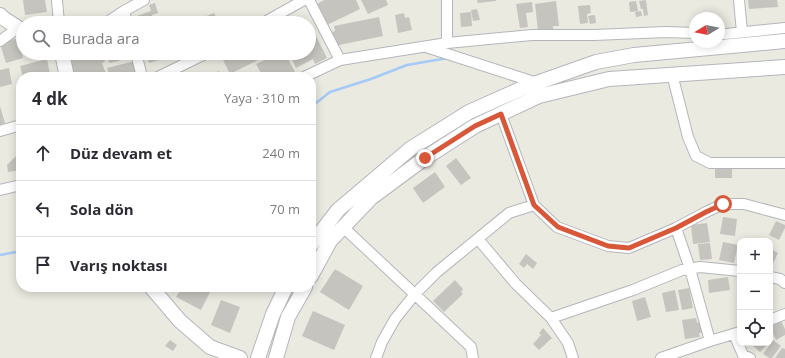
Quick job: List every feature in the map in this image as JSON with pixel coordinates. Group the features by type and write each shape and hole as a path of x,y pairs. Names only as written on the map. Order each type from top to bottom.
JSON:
{"main road":[{"path":"0,14 3,18 16,27"},
{"path":"316,239 338,210 410,149 469,112 525,87 596,62 634,55 785,40"},
{"path":"63,60 66,72"},
{"path":"316,267 330,241 371,198 425,158 475,126 539,96 609,79 785,68"},
{"path":"155,292 180,320 210,347 240,358"},
{"path":"258,358 273,314 284,292"},
{"path":"276,358 288,317 302,292"}],"street":[{"path":"57,0 58,16"},
{"path":"116,16 144,0"},
{"path":"275,16 304,0"},
{"path":"309,0 340,60"},
{"path":"447,0 447,43"},
{"path":"740,0 742,32"},
{"path":"124,11 125,16"},
{"path":"725,33 785,28"},
{"path":"0,41 16,33"},
{"path":"315,72 340,60 447,43 532,35 689,33"},
{"path":"424,46 537,83"},
{"path":"138,60 141,72"},
{"path":"168,72 192,60"},
{"path":"672,74 688,137 696,156 710,162 785,163"},
{"path":"501,114 534,205 558,227 608,246 629,248 676,228 723,204 744,204 785,215"},
{"path":"0,131 16,126"},
{"path":"0,190 16,186"},
{"path":"376,358 382,342 395,319 415,294 437,272 509,213 534,205"},
{"path":"343,227 471,347 472,358"},
{"path":"676,228 690,269 710,341"},
{"path":"478,239 516,284 551,318 568,343 573,358"},
{"path":"551,318 633,290 682,270 700,267 737,271"},
{"path":"773,278 780,279 785,283"},
{"path":"773,319 785,316"},
{"path":"661,358 737,333"},
{"path":"741,346 743,354 750,358"}],"building":[{"path":"23,0 45,0 47,12 25,15"},
{"path":"324,0 356,0 360,9 327,25 317,4"},
{"path":"361,0 386,0 388,5 368,14"},
{"path":"477,0 496,0 496,1 478,3"},
{"path":"646,0 648,15 644,16 643,9 641,9 639,1"},
{"path":"748,0 777,0 778,7 749,9"},
{"path":"556,1 559,26 553,26 553,29 538,31 535,4"},
{"path":"636,1 638,11 630,12 629,2"},
{"path":"532,2 533,12 526,13 528,27 520,28 516,4"},
{"path":"155,3 158,13 152,16 137,16 151,11 149,5"},
{"path":"590,5 591,13 587,14 588,23 580,24 578,6"},
{"path":"477,9 480,20 473,21 471,10"},
{"path":"641,11 642,16 636,17 635,12"},
{"path":"471,12 472,26 461,27 460,13"},
{"path":"214,13 216,16 206,16"},
{"path":"404,13 405,18 409,17 412,30 398,33 395,15"},
{"path":"595,15 596,23 590,24 588,16"},
{"path":"379,17 383,36 334,46 332,32 335,31 334,26"},
{"path":"316,36 327,58 315,64 313,60 316,60"},
{"path":"16,39 16,60 6,63 0,43"},
{"path":"47,60 50,72 22,72 20,66"},
{"path":"68,60 104,60 105,62 102,63 105,72 72,72"},
{"path":"108,60 119,61 109,63"},
{"path":"148,60 159,60 149,63"},
{"path":"223,60 258,60 234,72 229,72"},
{"path":"265,60 289,60 295,72 260,72 256,64"},
{"path":"292,60 311,60 296,68"},
{"path":"135,61 138,72 108,72 107,68"},
{"path":"9,68 12,84 0,87 0,70"},
{"path":"0,106 5,123 0,125"},
{"path":"16,156 16,171 8,172 7,165"},
{"path":"456,158 471,178 461,185 446,166"},
{"path":"715,166 732,166 732,178 715,178"},
{"path":"435,172 445,187 423,203 413,188"},
{"path":"723,217 737,219 735,236 720,234"},
{"path":"776,221 785,225 779,240 769,235"},
{"path":"707,223 710,242 693,244 691,225"},
{"path":"723,242 737,245 734,263 719,260"},
{"path":"710,243 712,259 700,260 698,244"},
{"path":"773,250 778,253 773,264"},
{"path":"526,254 537,263 533,269 527,264 524,268 519,264"},
{"path":"335,269 363,286 349,310 320,292"},
{"path":"728,277 730,290 709,293 708,280"},
{"path":"455,280 463,289 461,292 463,294 444,312 433,301"},
{"path":"689,288 693,308 682,310 678,290"},
{"path":"675,290 679,310 666,312 662,293"},
{"path":"179,292 210,292 201,310 176,297"},
{"path":"645,297 651,317 637,321 632,301"},
{"path":"221,300 240,307 230,333 211,325"},
{"path":"313,311 345,325 334,350 302,336"},
{"path":"696,318 697,323 700,322 702,333 699,333 700,337 685,339 682,320"},
{"path":"781,321 785,329 785,335 776,340 773,334 773,325"},
{"path":"543,328 552,338 539,350 533,344 541,335 539,333"},
{"path":"170,340 177,345 173,351 165,346"},
{"path":"773,340 781,346 772,358 769,358 763,354 769,346 773,346"},
{"path":"753,346 766,346 760,352"},
{"path":"782,348 785,349 785,358 775,358"}],"waterway":[{"path":"316,103 330,92 371,79 407,65 448,58"},
{"path":"0,255 16,252"}],"route":[{"path":"425,158 475,126 501,114 534,205 558,227 608,246 629,248 676,228 723,204"}]}
